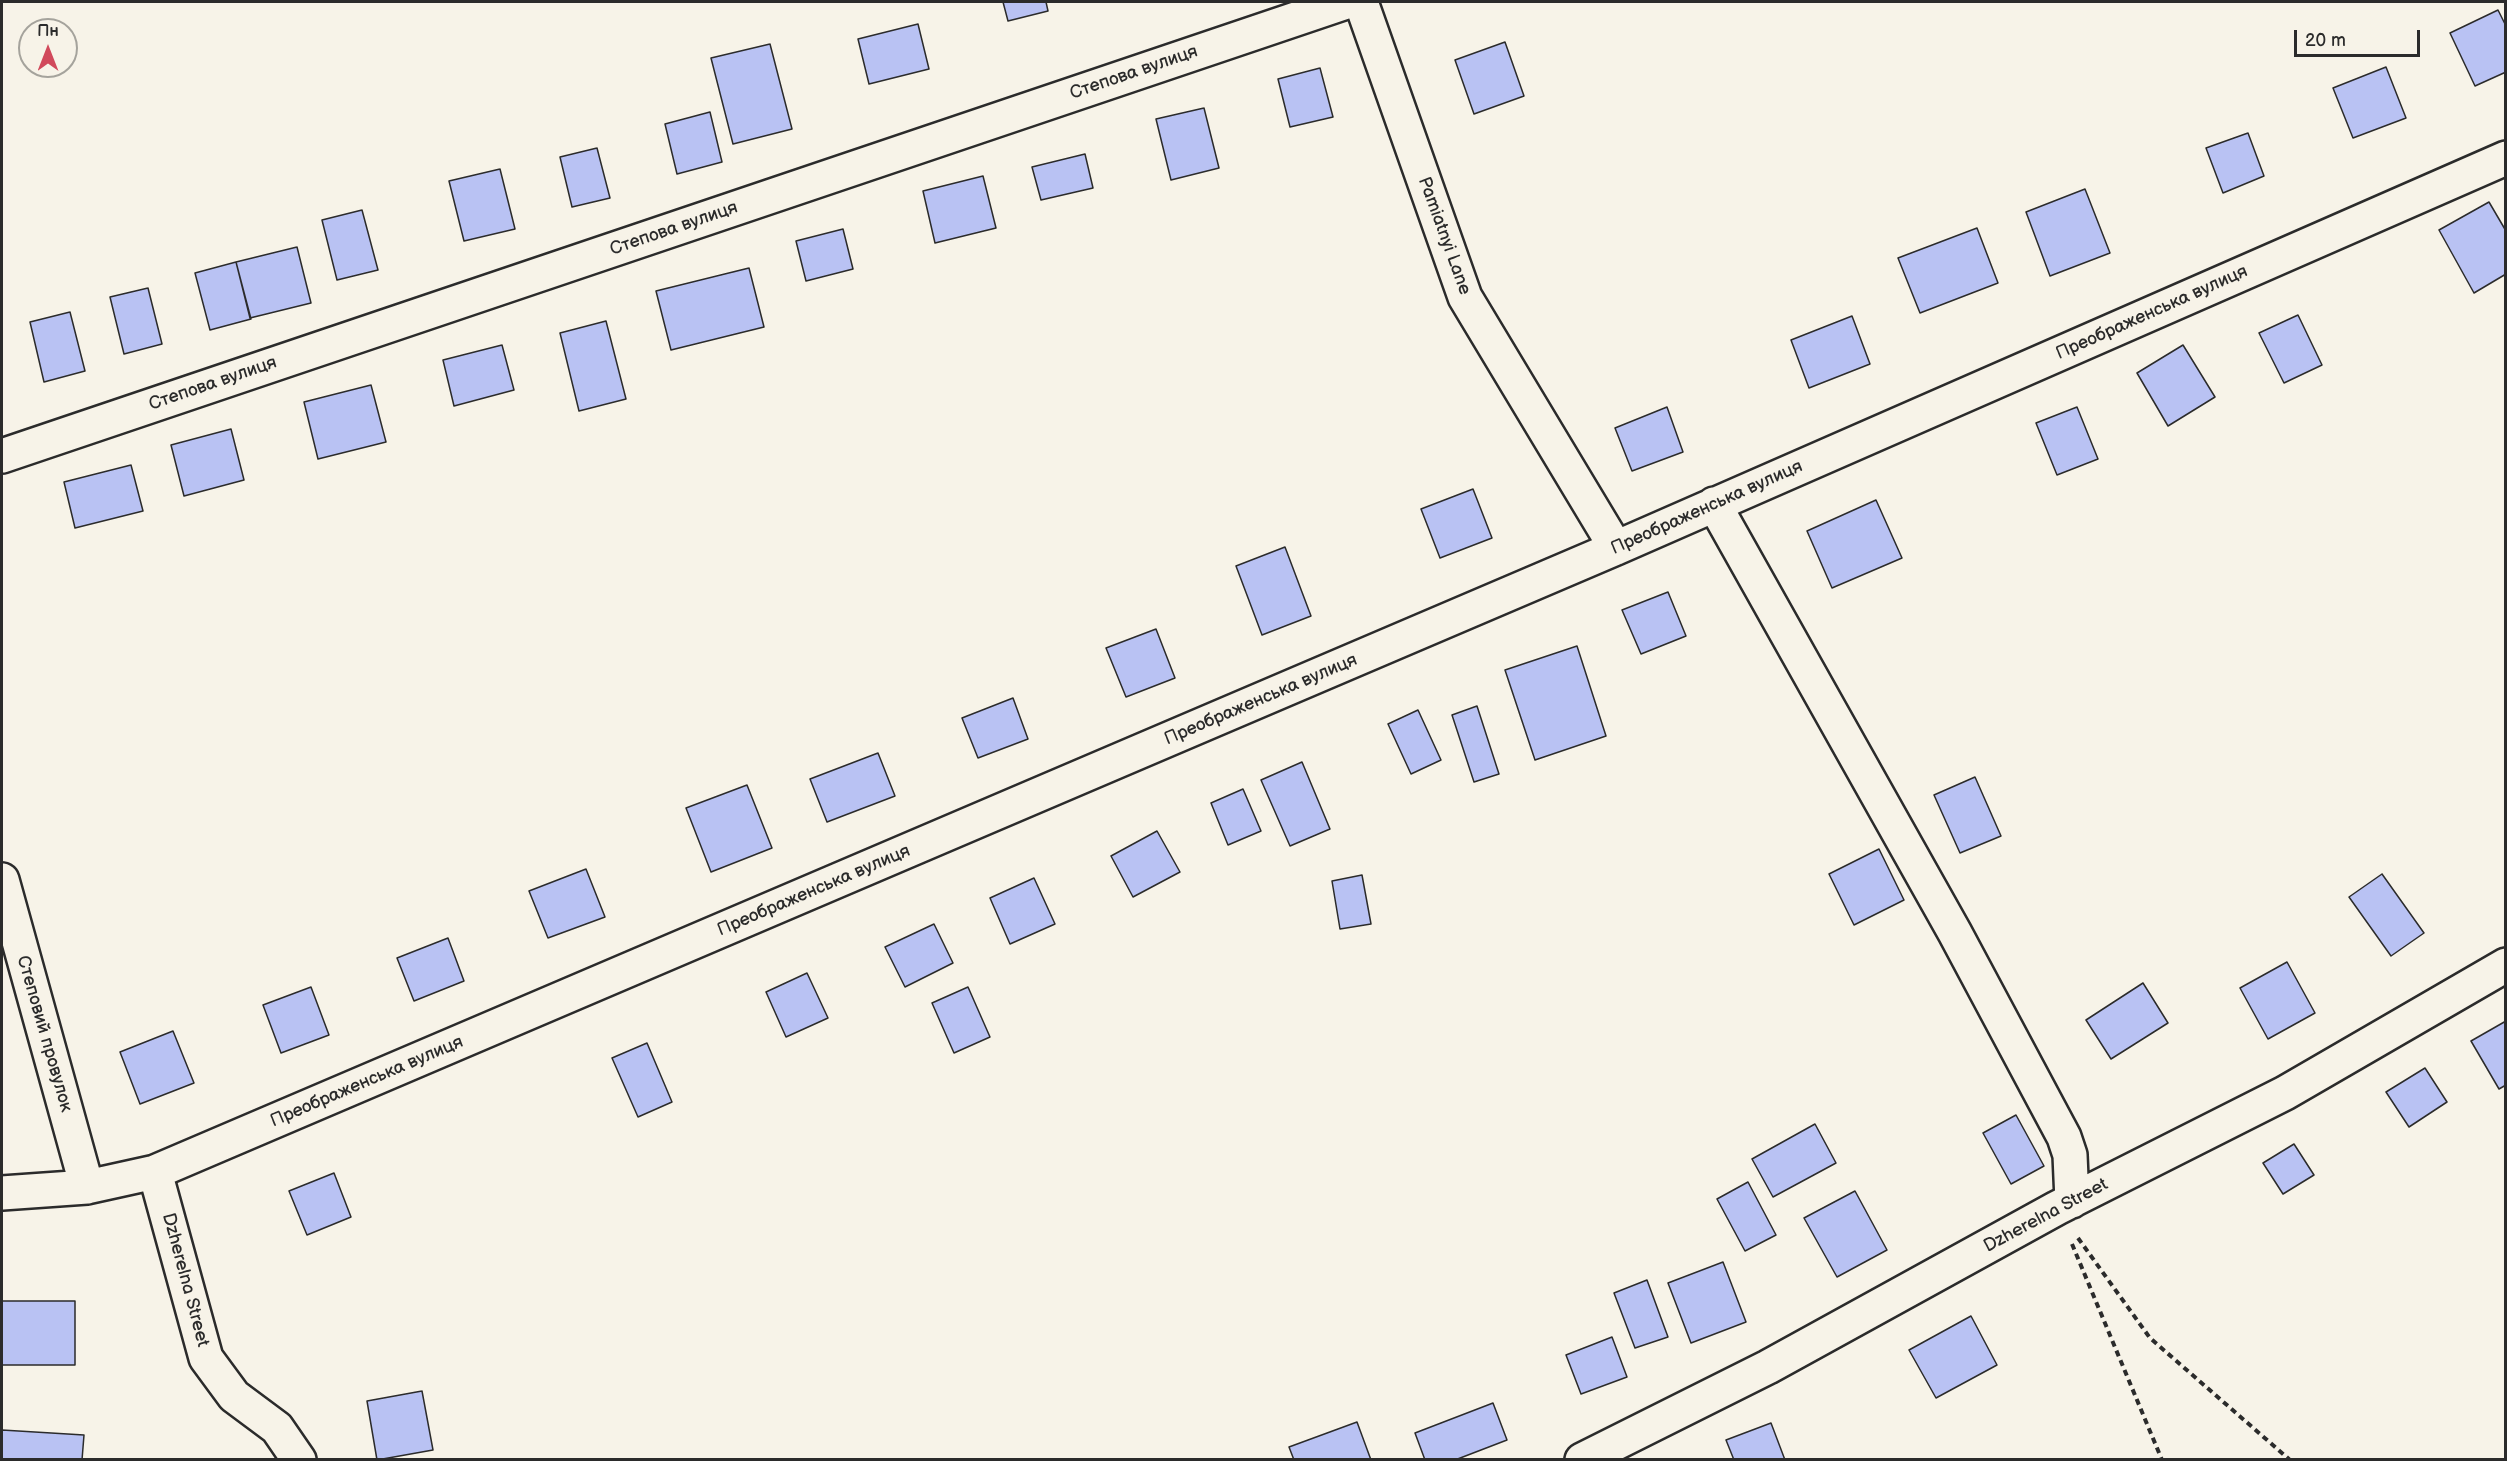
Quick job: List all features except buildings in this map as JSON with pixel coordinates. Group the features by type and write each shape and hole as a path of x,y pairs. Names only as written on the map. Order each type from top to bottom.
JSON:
{"street":[{"name":"Степова вулиця","path":"2,456 1346,2"},
{"name":"Pamiatnyi Lane","path":"1361,2 1465,297 1617,548"},
{"name":"Преображенська вулиця","path":"2,1192 87,1187 155,1172 1617,548 2505,158"},
{"path":"1714,504 1955,933 2064,1137 2070,1155 2064,1205"},
{"name":"Степовий провулок","path":"2,880 87,1187"},
{"name":"Dzherelna Street","path":"1582,1460 1768,1368 2064,1205 2285,1093 2505,965"},
{"name":"Dzherelna Street","path":"155,1172 206,1358 234,1396 277,1428 299,1460"}],"path":[{"path":"2064,1205 2162,1460"},
{"path":"2064,1205 2150,1338 2290,1460"}]}
